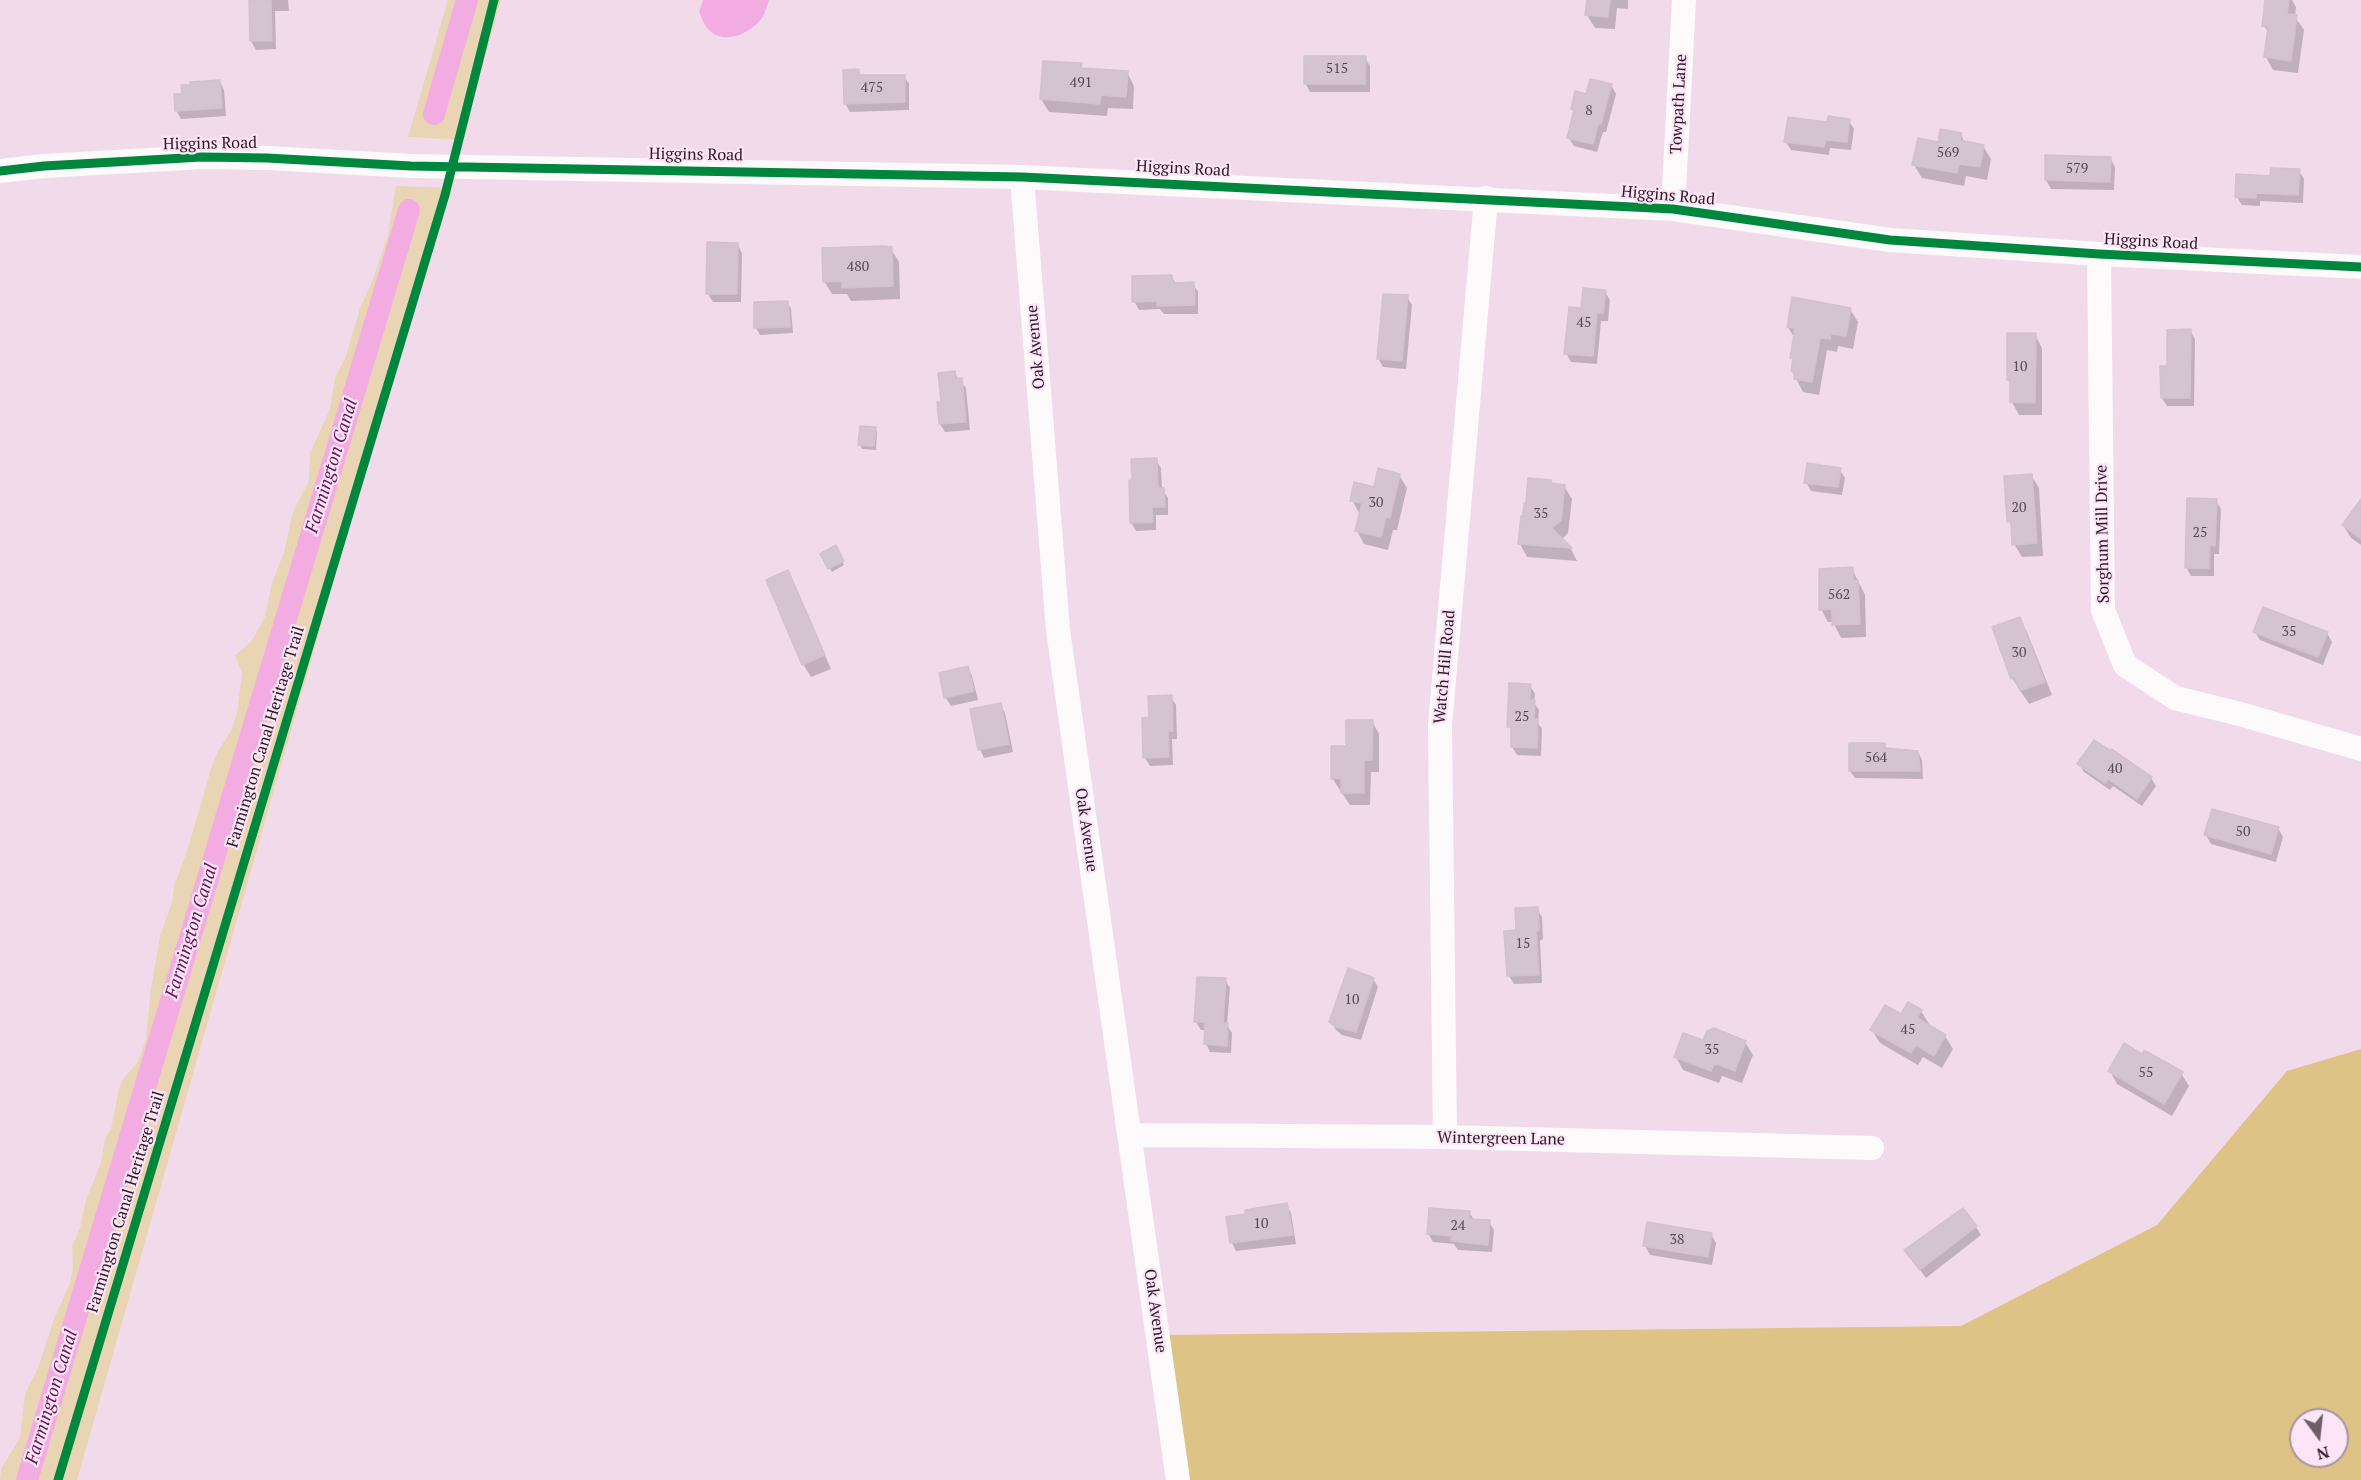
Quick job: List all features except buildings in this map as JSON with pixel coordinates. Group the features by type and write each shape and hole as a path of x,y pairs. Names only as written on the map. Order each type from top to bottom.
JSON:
{"street":[{"name":"Towpath Lane","path":"1673,209 1684,0"},
{"name":"Higgins Road","path":"0,171 44,166 202,157 411,166 1022,177 1486,198 1673,209 1890,240 2099,254 2361,267"},
{"name":"Oak Avenue","path":"1022,177 1058,630 1178,1480"},
{"name":"Watch Hill Road","path":"1444,1137 1440,725 1486,198"},
{"name":"Sorghum Mill Drive","path":"2099,254 2103,610 2125,665 2175,698 2361,749"},
{"name":"Wintergreen Lane","path":"1129,1135 1444,1137 1872,1148"}],"shaded area":[{"path":"448,0 501,0 462,140 408,137"},
{"path":"703,0 769,0 763,16 751,29 736,36 721,37 706,27 699,12"},
{"path":"396,186 446,188 77,1480 0,1480 1,1469 20,1438 25,1394 38,1368 54,1319 70,1283 73,1268 72,1246 101,1162 105,1139 111,1129 119,1089 123,1079 138,1062 146,1039 160,936 172,903 174,886 187,851 212,766 218,751 231,731 237,713 242,673 235,655 251,642 265,617 272,583 284,552 293,512 309,481 310,453 330,409 335,378 346,356 360,308 372,282 388,235"},
{"path":"2361,1049 2361,1480 1178,1480 1158,1335 1961,1326 2157,1225 2287,1071"}],"waterway":[{"name":"Farmington Canal","path":"434,114 467,0"},
{"name":"Farmington Canal","path":"27,1480 409,210"}],"cycle path":[{"name":"Farmington Canal Heritage Trail","path":"58,1480 445,195 494,0"},
{"path":"0,171 44,166 202,157 411,166 1022,177 1673,209 1890,240 2099,254 2361,267"}]}
